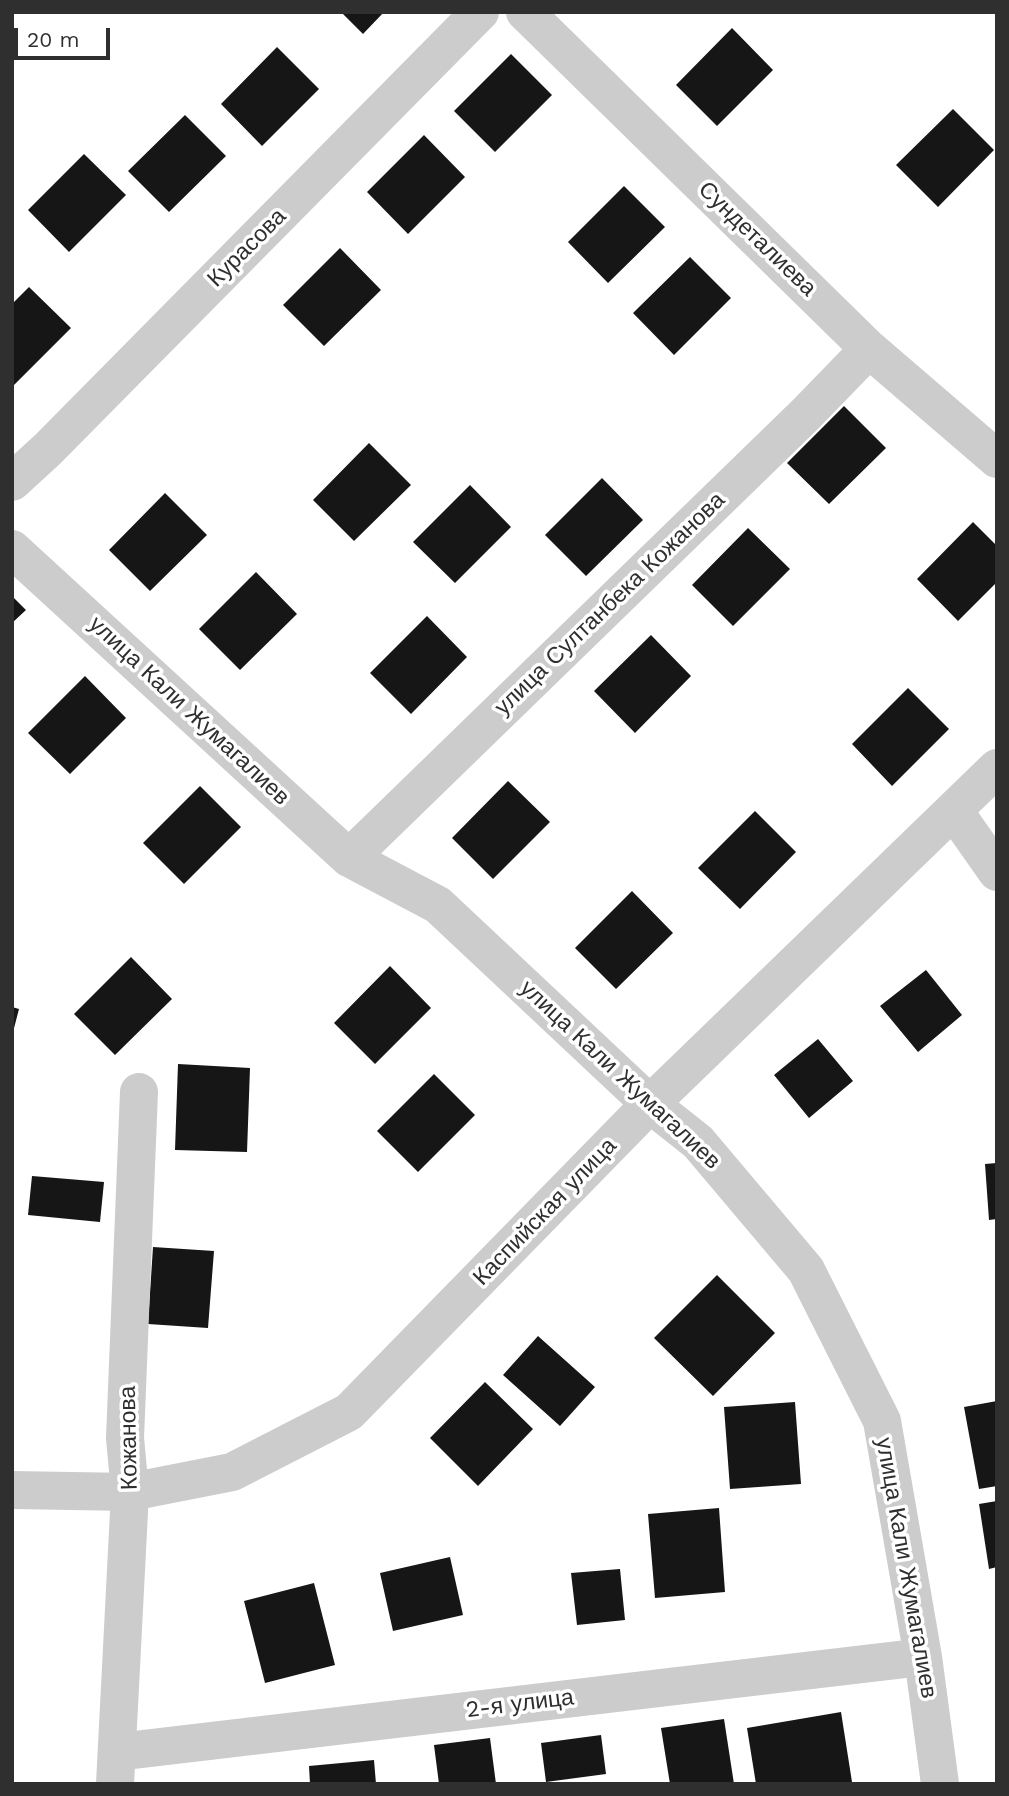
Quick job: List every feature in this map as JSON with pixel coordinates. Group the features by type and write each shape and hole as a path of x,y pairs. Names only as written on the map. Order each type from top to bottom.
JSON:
{"street":[{"name":"Курасова","path":"12,482 48,449 480,12"},
{"name":"Сундеталиева","path":"526,12 869,349 997,458"},
{"name":"улица Султанбека Кожанова","path":"349,858 786,434 869,349"},
{"name":"улица Кали Жумагалиев","path":"12,549 349,858 438,905 650,1104 698,1142 806,1270 881,1421 923,1657 940,1784"},
{"name":"Каспийская улица","path":"12,1490 130,1492 232,1472 349,1412 650,1104 997,768"},
{"path":"954,811 997,872"},
{"name":"Кожанова","path":"116,1768 130,1492 125,1438 139,1092"},
{"name":"2-я улица","path":"116,1768 923,1657"}],"building":[{"path":"341,12 384,12 363,34"},
{"path":"732,28 773,70 717,126 676,85"},
{"path":"277,47 319,89 262,146 221,104"},
{"path":"511,54 552,95 495,152 454,111"},
{"path":"953,109 994,150 938,207 896,165"},
{"path":"185,115 226,156 169,212 128,171"},
{"path":"424,135 465,177 408,234 367,192"},
{"path":"84,154 126,195 69,252 28,210"},
{"path":"624,186 665,227 608,283 568,242"},
{"path":"340,248 381,290 324,346 283,305"},
{"path":"690,257 731,298 674,355 633,313"},
{"path":"29,287 71,328 14,385 12,304"},
{"path":"844,406 886,448 829,504 787,463"},
{"path":"369,443 411,485 354,541 313,500"},
{"path":"602,478 643,520 586,576 545,535"},
{"path":"470,485 511,527 455,583 413,542"},
{"path":"165,493 207,535 150,591 109,550"},
{"path":"973,522 997,546 997,582 958,621 917,579"},
{"path":"748,528 790,569 733,626 692,585"},
{"path":"256,572 297,614 240,670 199,629"},
{"path":"12,596 26,610 12,623"},
{"path":"427,616 467,657 411,714 370,673"},
{"path":"651,635 691,676 635,733 594,691"},
{"path":"85,676 126,718 70,774 28,733"},
{"path":"908,688 949,729 892,786 852,744"},
{"path":"508,781 550,822 493,879 452,838"},
{"path":"200,786 241,827 184,884 143,843"},
{"path":"755,811 796,852 740,909 698,868"},
{"path":"632,891 673,933 616,989 575,948"},
{"path":"131,957 172,999 115,1055 74,1014"},
{"path":"390,966 431,1008 375,1064 334,1023"},
{"path":"926,970 962,1015 918,1052 880,1006"},
{"path":"12,1007 19,1009 13,1032 12,1031"},
{"path":"818,1039 853,1081 809,1118 774,1075"},
{"path":"178,1064 250,1068 247,1152 175,1150"},
{"path":"434,1074 475,1115 418,1172 377,1131"},
{"path":"997,1163 997,1219 989,1220 985,1164"},
{"path":"32,1176 104,1182 100,1222 28,1215"},
{"path":"153,1247 214,1251 208,1328 148,1324"},
{"path":"717,1275 775,1333 713,1396 654,1338"},
{"path":"538,1336 595,1387 560,1426 503,1375"},
{"path":"485,1382 533,1429 478,1486 430,1438"},
{"path":"997,1401 997,1486 979,1489 964,1407"},
{"path":"795,1402 801,1484 730,1489 724,1407"},
{"path":"997,1501 997,1567 989,1569 979,1504"},
{"path":"719,1508 725,1592 655,1598 648,1514"},
{"path":"450,1557 463,1615 393,1631 380,1573"},
{"path":"620,1569 625,1620 577,1625 571,1573"},
{"path":"314,1583 335,1665 265,1683 244,1601"},
{"path":"841,1712 852,1782 756,1784 747,1728"},
{"path":"724,1719 734,1784 670,1784 661,1728"},
{"path":"601,1735 606,1774 546,1782 541,1743"},
{"path":"490,1738 496,1784 439,1784 434,1745"},
{"path":"374,1760 376,1784 310,1784 309,1766"}]}
